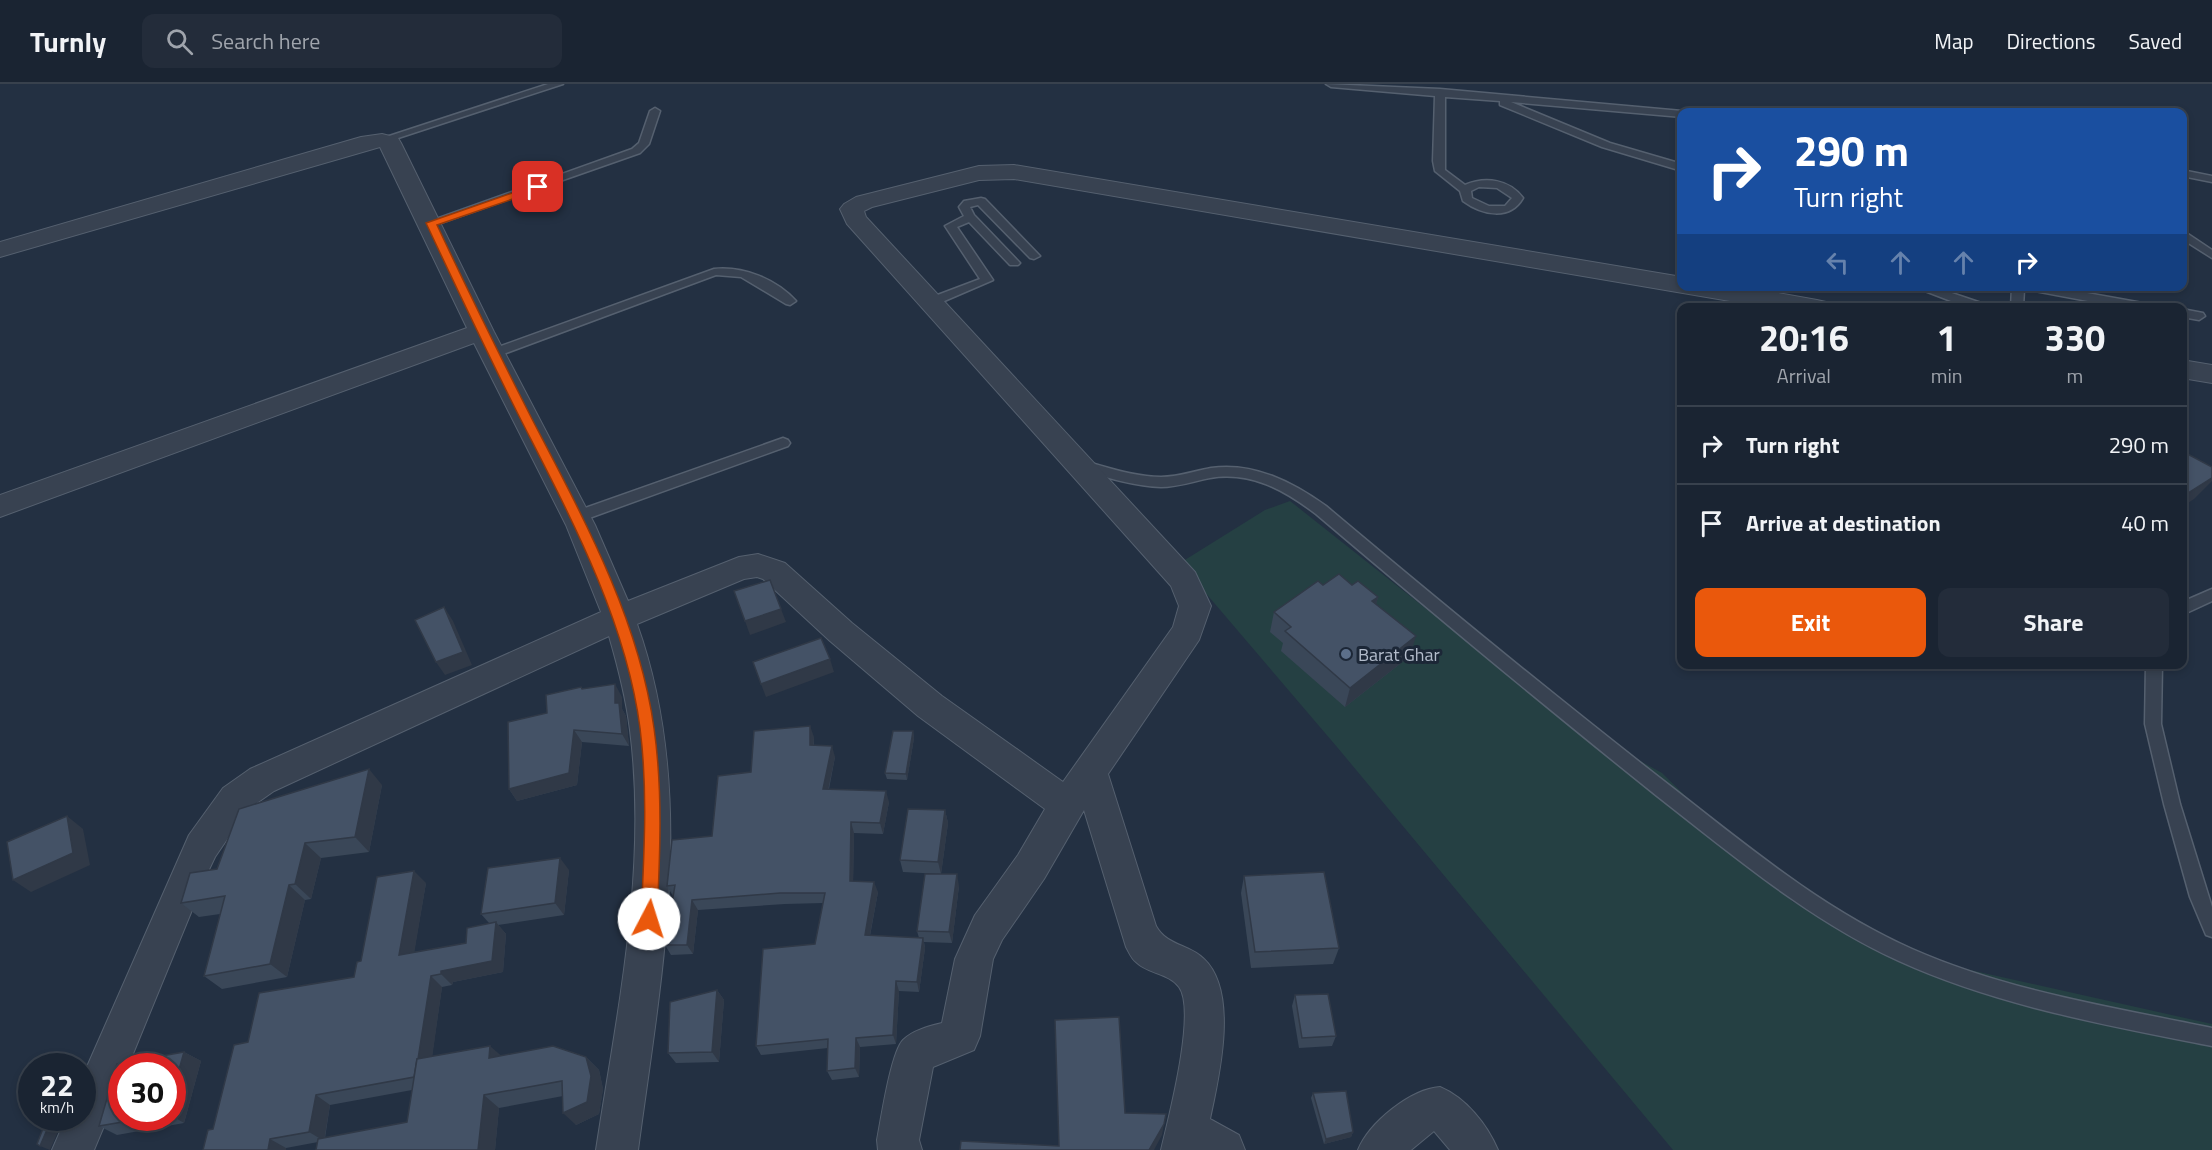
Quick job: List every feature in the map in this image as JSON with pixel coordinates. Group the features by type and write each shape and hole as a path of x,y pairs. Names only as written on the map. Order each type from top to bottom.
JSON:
{"street":[{"path":"0,249 358,145 382,140 390,143 576,517 619,618 638,685 647,728 653,821 649,919 617,1150"},
{"path":"901,1150 898,1148 898,1140 915,1057 924,1049 960,1036 974,959 988,928 1031,867 1067,805 1188,631 1195,606 1184,580 855,219 852,209 864,202 979,173 1014,172 1677,284"},
{"path":"1721,291 1789,303"},
{"path":"0,506 488,342"},
{"path":"2187,370 2212,374"},
{"path":"73,1150 188,876 202,846 235,799 262,780 619,618 739,568 758,565 774,571 841,632 930,706 1067,805"},
{"path":"1090,772 1139,933 1149,949 1164,958 1184,965 1195,975 1201,988 1203,1030 1197,1090 1185,1140 1224,1150"},
{"path":"1379,1150 1427,1109 1440,1108 1477,1150"}],"lane":[{"path":"382,140 558,84"},
{"path":"1331,84 1443,90 1490,97 1677,114"},
{"path":"1443,90 1438,166 1443,175 1465,190"},
{"path":"1490,97 1606,145 1677,166"},
{"path":"431,223 636,151 644,144 655,111"},
{"path":"2187,174 2212,178"},
{"path":"1014,263 970,217 964,206 981,201 1034,256"},
{"path":"931,302 987,279 951,226 970,217"},
{"path":"2187,237 2212,255"},
{"path":"488,342 730,269 743,272 790,301"},
{"path":"1932,291 1968,303"},
{"path":"2052,291 2120,303"},
{"path":"2187,314 2199,316"},
{"path":"576,517 783,443"},
{"path":"1077,464 1159,482 1178,481 1232,471 1251,473 1275,480 1299,493 1321,510 1556,707 1758,865 1863,935 1906,956 1973,980 2050,1002 2212,1037"},
{"path":"2187,607 2212,595"},
{"path":"2154,669 2153,724 2172,804 2199,897 2212,929"}],"green space":[{"path":"1290,501 1568,721 1662,773 1793,902 1925,960 2212,1024 2212,1150 1673,1150 1337,747 1180,563 1265,510"}],"building":[{"path":"2187,454 2212,467 2212,478 2187,494"},
{"name":"Barat Ghar","path":"1339,574 1352,585 1358,581 1378,597 1372,601 1416,636 1350,688 1285,631 1291,627 1274,612 1318,581 1323,585"},
{"path":"770,580 781,609 745,621 734,591"},
{"path":"444,607 463,652 436,662 415,620"},
{"path":"821,638 830,659 761,684 753,662"},
{"path":"615,684 615,703 619,703 622,734 574,730 569,773 509,789 508,722 547,713 546,695 581,687 582,689"},
{"path":"810,726 810,745 832,746 823,789 886,791 880,823 851,822 850,881 874,882 865,935 923,938 917,982 896,981 893,1035 856,1038 855,1068 827,1071 828,1039 756,1046 763,949 815,944 825,893 780,893 692,900 687,945 665,945 675,885 667,886 672,840 712,836 718,776 751,772 754,731"},
{"path":"893,731 913,731 906,774 885,773"},
{"path":"369,769 355,837 305,843 295,884 289,885 270,964 204,976 225,896 181,903 190,873 217,869 239,809"},
{"path":"908,809 945,810 938,862 900,860"},
{"path":"67,816 73,853 13,880 7,842"},
{"path":"560,858 555,903 481,914 488,868"},
{"path":"414,871 399,955 466,943 467,928 496,922 492,961 441,971 441,974 431,976 414,1077 316,1095 309,1132 270,1139 268,1150 203,1150 208,1130 213,1129 234,1045 248,1042 259,993 354,977 357,962 361,961 377,877"},
{"path":"1324,872 1339,948 1255,952 1244,876"},
{"path":"925,874 957,874 949,932 917,931"},
{"path":"717,990 712,1052 668,1053 670,1002"},
{"path":"1328,994 1336,1036 1302,1038 1295,995"},
{"path":"1119,1017 1125,1113 1166,1114 1164,1124 1149,1150 960,1150 961,1141 1059,1146 1055,1020"},
{"path":"490,1046 489,1058 553,1046 586,1057 591,1076 587,1102 563,1113 562,1081 484,1095 478,1150 316,1150 318,1139 407,1122 417,1059"},
{"path":"1346,1091 1353,1132 1326,1139 1313,1093"},
{"path":"108,1095 108,1124 99,1126"},
{"path":"42,1131 46,1131 40,1146 37,1144"}],"place":[{"name":"Barat Ghar","path":"1346,654"}],"route":[{"path":"538,187 431,223 482,331 576,517 619,618 638,685 647,728 651,766 653,821 649,919"}]}
